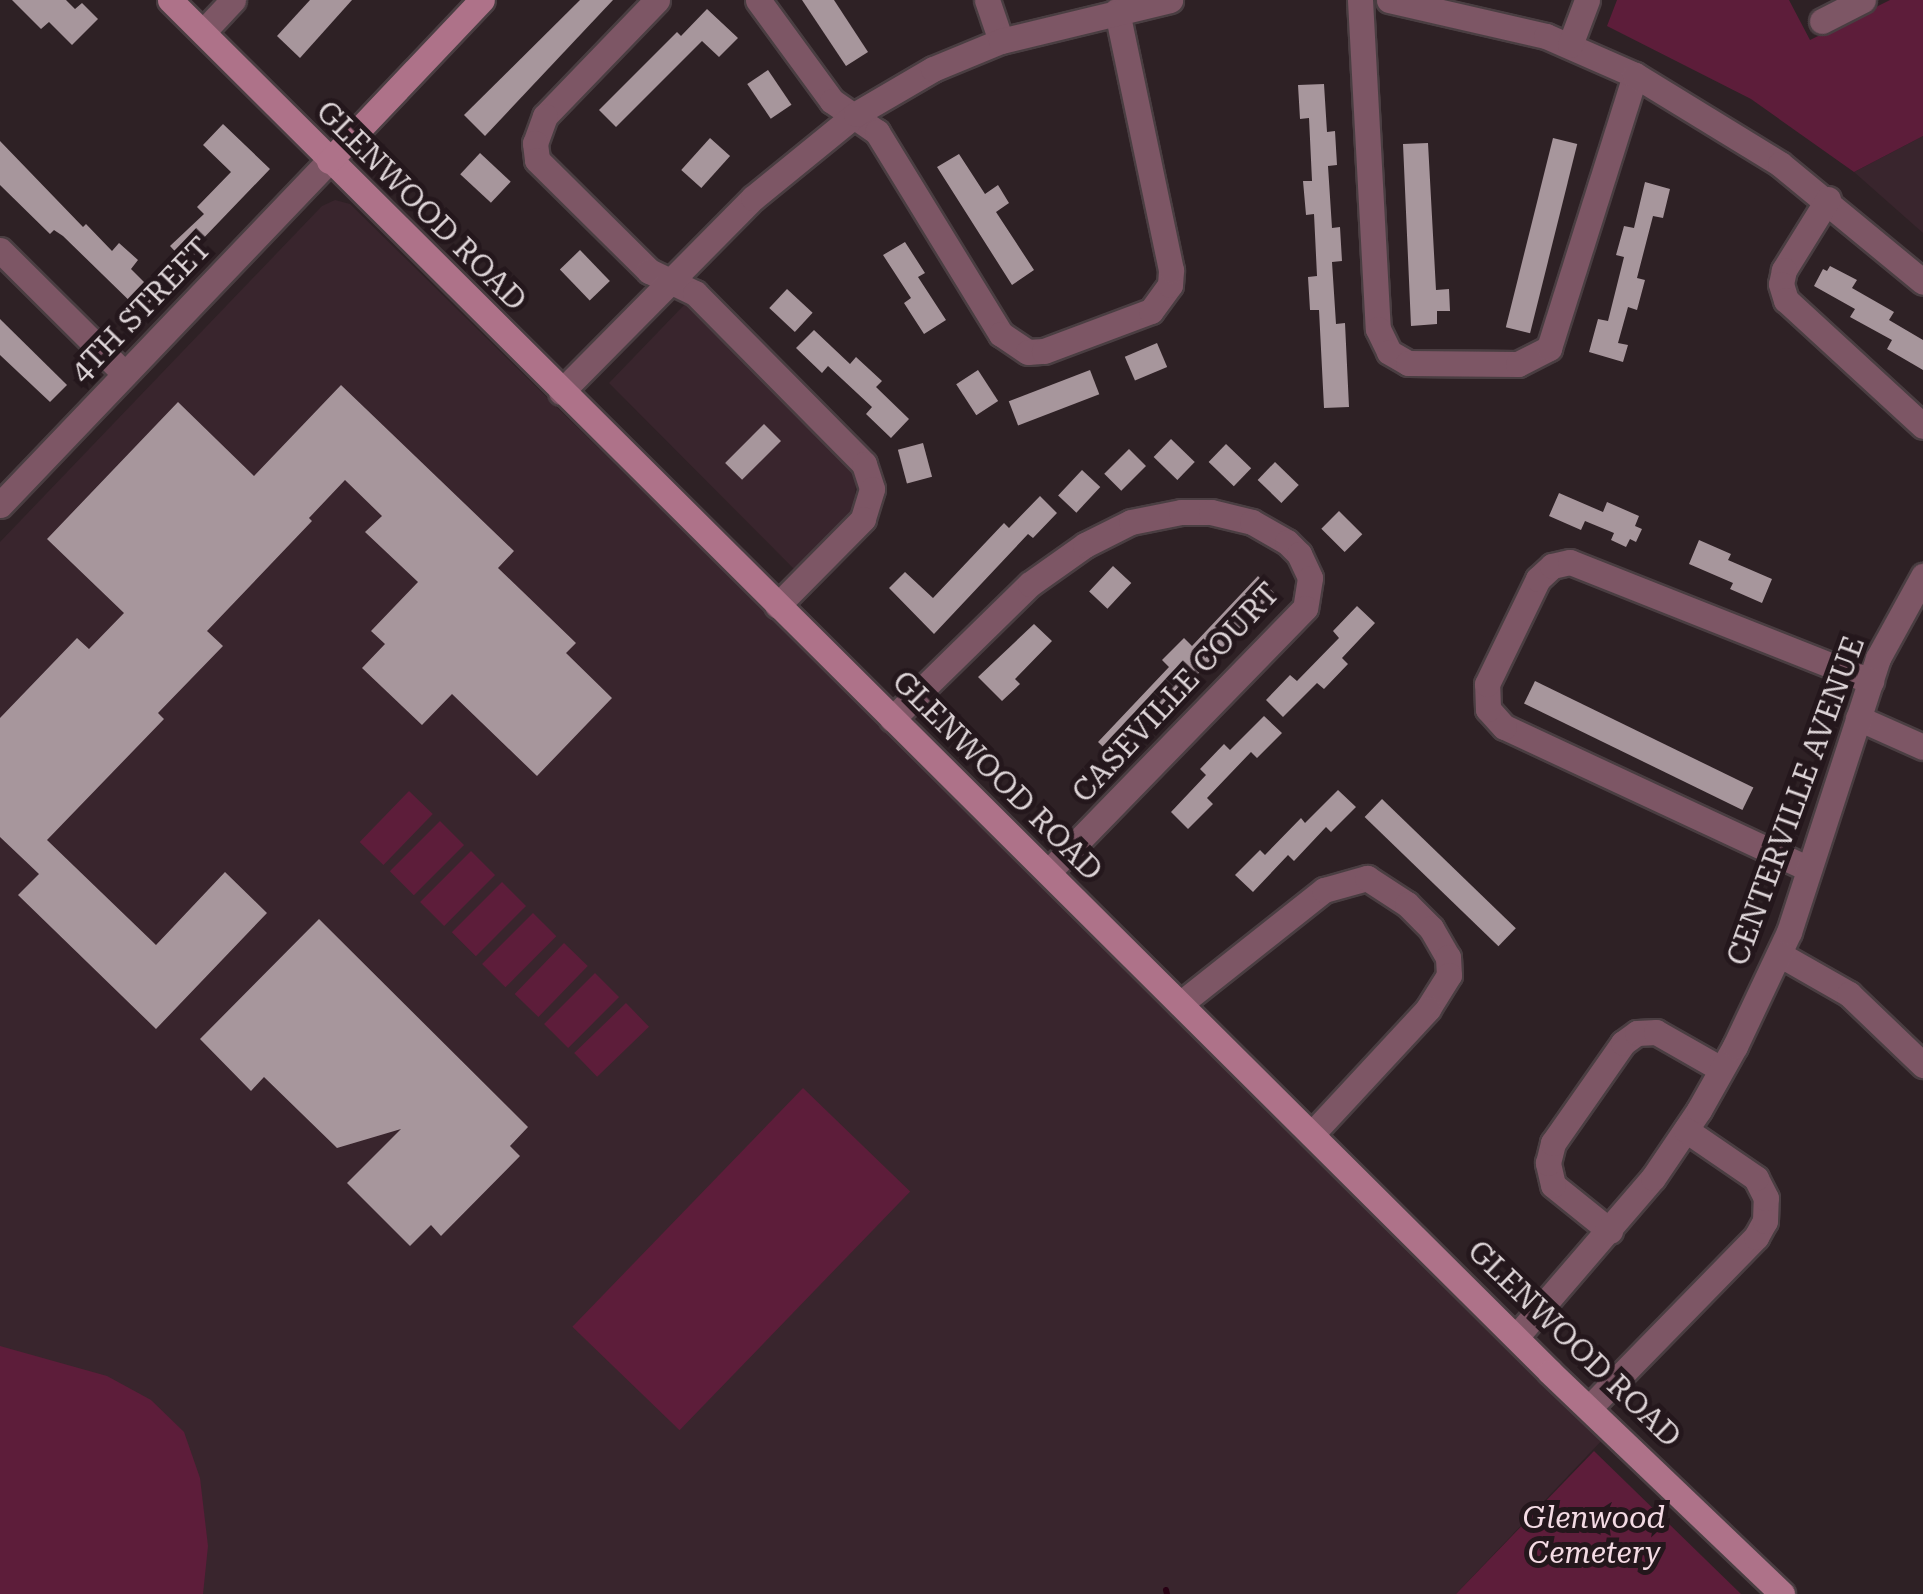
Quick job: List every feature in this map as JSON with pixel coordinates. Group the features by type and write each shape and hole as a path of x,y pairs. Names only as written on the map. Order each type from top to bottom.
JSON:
{"street":[{"name":"GLENWOOD ROAD","path":"170,0 777,606 1782,1594"},
{"path":"203,32 233,0"},
{"path":"328,160 482,0"},
{"path":"657,0 545,116 534,143 547,174 649,270 696,293 850,448 870,478 872,500 863,519 777,606"},
{"path":"758,0 832,101 877,132 1013,346 1028,352 1044,351 1150,311 1166,295 1171,270 1117,11"},
{"path":"986,0 1001,41"},
{"path":"561,392 753,198 856,114 932,70 1001,41 1170,0"},
{"path":"1360,0 1382,342 1408,364 1518,364 1549,348 1635,75"},
{"path":"1389,0 1498,22 1570,45 1635,75 1736,134 1828,200 1923,282"},
{"path":"1570,45 1586,0"},
{"path":"1822,21 1863,0"},
{"name":"4TH STREET","path":"0,505 328,160"},
{"path":"1828,200 1784,270 1782,291 1792,308 1923,426"},
{"path":"0,250 126,374"},
{"name":"CASEVILLE COURT","path":"892,718 1030,584 1085,545 1131,522 1181,512 1210,512 1252,522 1287,542 1299,554 1310,578 1306,608 1048,872"},
{"path":"1809,870 1504,726 1488,710 1486,684 1538,579 1552,566 1570,562 1871,681"},
{"name":"CENTERVILLE AVENUE","path":"1516,1336 1610,1231 1686,1130 1722,1068 1779,954 1878,658 1923,576"},
{"path":"1858,718 1923,747"},
{"path":"1180,1004 1324,890 1367,878 1407,904 1432,928 1448,957 1449,975 1428,1009 1312,1134"},
{"path":"1779,954 1849,994 1923,1065"},
{"path":"1610,1231 1553,1185 1548,1163 1553,1144 1623,1043 1636,1033 1656,1032 1722,1068"},
{"path":"1590,1406 1756,1237 1765,1221 1766,1198 1756,1178 1686,1130"}],"shaded area":[{"path":"1923,136 1923,233 1854,172"},
{"path":"335,200 350,204 1605,1437 1456,1594 0,1594 0,542 322,206"},
{"path":"686,303 857,471 854,509 794,569 609,383"}],"green space":[{"path":"1617,0 1789,0 1810,40 1890,0 1923,0 1923,136 1854,172 1751,99 1607,26"},
{"path":"409,791 433,814 383,865 360,842"},
{"path":"440,821 464,845 414,895 390,871"},
{"path":"471,851 495,875 444,926 420,902"},
{"path":"502,882 526,906 476,956 452,932"},
{"path":"533,913 556,936 505,987 482,964"},
{"path":"564,943 588,966 538,1017 515,994"},
{"path":"595,973 619,997 568,1048 544,1024"},
{"path":"626,1003 649,1027 597,1077 574,1053"},
{"path":"803,1088 910,1192 680,1430 572,1327"},
{"path":"0,1346 107,1376 151,1400 184,1432 200,1478 208,1546 203,1594 0,1594"},
{"name":"Glenwood Cemetery","path":"1594,1451 1741,1594 1456,1594"}],"building":[{"path":"12,0 66,0 75,9 82,3 98,19 72,45 49,22 41,29"},
{"path":"310,0 352,0 300,58 277,36"},
{"path":"580,0 613,0 485,136 464,115"},
{"path":"802,0 834,0 868,52 846,66"},
{"path":"707,9 738,38 719,57 702,41 616,127 599,110 677,32 681,36"},
{"path":"768,70 791,105 771,119 747,84"},
{"path":"1324,84 1327,132 1335,131 1337,165 1328,166 1332,228 1340,227 1342,261 1332,262 1336,324 1345,323 1349,407 1324,408 1319,310 1310,310 1308,277 1317,276 1314,214 1306,215 1303,181 1312,181 1309,118 1300,119 1298,85"},
{"path":"223,124 270,169 196,246 200,250 186,263 170,246 204,214 197,207 231,172 203,145"},
{"path":"710,138 730,156 701,188 681,170"},
{"path":"1553,138 1577,144 1530,333 1506,327"},
{"path":"0,141 83,227 86,224 112,251 119,243 138,260 131,269 157,295 141,312 63,236 54,230 50,234 0,185"},
{"path":"1428,143 1436,290 1449,289 1450,311 1437,311 1437,324 1411,326 1403,144"},
{"path":"480,153 511,182 491,203 460,174"},
{"path":"959,154 985,194 998,185 1009,203 996,212 1034,270 1012,285 937,167"},
{"path":"1645,182 1670,189 1663,218 1653,216 1637,278 1645,280 1637,310 1628,307 1618,343 1628,345 1623,362 1589,352 1598,319 1608,321 1624,257 1616,255 1624,226 1634,228"},
{"path":"905,242 925,273 918,277 946,320 924,334 904,303 911,298 883,255"},
{"path":"580,250 610,281 590,300 560,269"},
{"path":"1830,266 1857,280 1852,288 1894,312 1889,320 1923,340 1923,370 1887,349 1892,340 1850,317 1855,309 1814,286 1823,269 1827,271"},
{"path":"787,289 813,313 795,332 769,308"},
{"path":"0,319 67,385 50,402 0,355"},
{"path":"814,330 850,364 856,357 882,381 876,387 909,419 891,438 866,414 872,407 828,366 822,373 796,348"},
{"path":"1157,343 1167,367 1135,381 1125,357"},
{"path":"978,370 998,401 976,415 956,384"},
{"path":"1090,370 1099,394 1018,425 1009,401"},
{"path":"341,385 514,551 498,568 576,643 566,653 612,698 537,776 452,694 422,725 362,668 385,644 371,631 418,582 365,532 382,516 345,480 309,518 312,521 207,631 223,646 158,713 164,719 47,840 156,945 225,872 267,913 156,1029 18,895 39,874 0,837 0,718 77,638 89,649 124,613 47,539 178,402 254,476"},
{"path":"764,424 781,441 742,480 725,463"},
{"path":"1171,439 1195,462 1177,480 1154,457"},
{"path":"923,443 932,477 907,484 898,450"},
{"path":"1226,444 1251,468 1234,486 1209,462"},
{"path":"1129,449 1146,466 1121,491 1104,474"},
{"path":"1275,462 1299,485 1281,503 1258,480"},
{"path":"1082,470 1100,487 1076,513 1058,496"},
{"path":"1559,493 1603,512 1607,502 1639,516 1635,526 1642,529 1636,542 1630,539 1626,547 1611,540 1614,533 1585,521 1581,530 1549,516"},
{"path":"1040,496 1057,513 1033,538 1028,534 934,634 889,588 905,572 933,598 1004,523 1009,528"},
{"path":"1339,511 1362,534 1345,552 1321,529"},
{"path":"1699,540 1731,554 1728,560 1772,579 1762,603 1730,589 1733,583 1689,564"},
{"path":"1113,566 1131,583 1107,609 1089,592"},
{"path":"1258,576 1275,594 1116,759 1098,742 1169,667 1162,660 1184,638 1192,646"},
{"path":"1357,606 1375,623 1342,658 1348,664 1324,689 1317,683 1283,717 1266,700 1290,675 1297,681 1339,638 1333,631"},
{"path":"1034,624 1052,641 1015,679 1020,684 1002,701 978,677"},
{"path":"1535,681 1753,788 1742,810 1524,703"},
{"path":"1264,716 1282,733 1257,758 1251,752 1207,798 1213,804 1188,829 1171,812 1206,775 1200,769 1224,744 1230,750"},
{"path":"1338,790 1356,807 1331,832 1326,827 1294,861 1288,855 1253,892 1235,875 1260,850 1265,855 1301,818 1305,823"},
{"path":"1382,799 1516,928 1498,946 1365,817"},
{"path":"319,919 528,1127 510,1146 520,1156 441,1236 431,1225 410,1246 347,1183 401,1129 337,1148 264,1077 251,1091 200,1039"}],"waterway":[{"path":"1166,1590 1167,1594"}]}
